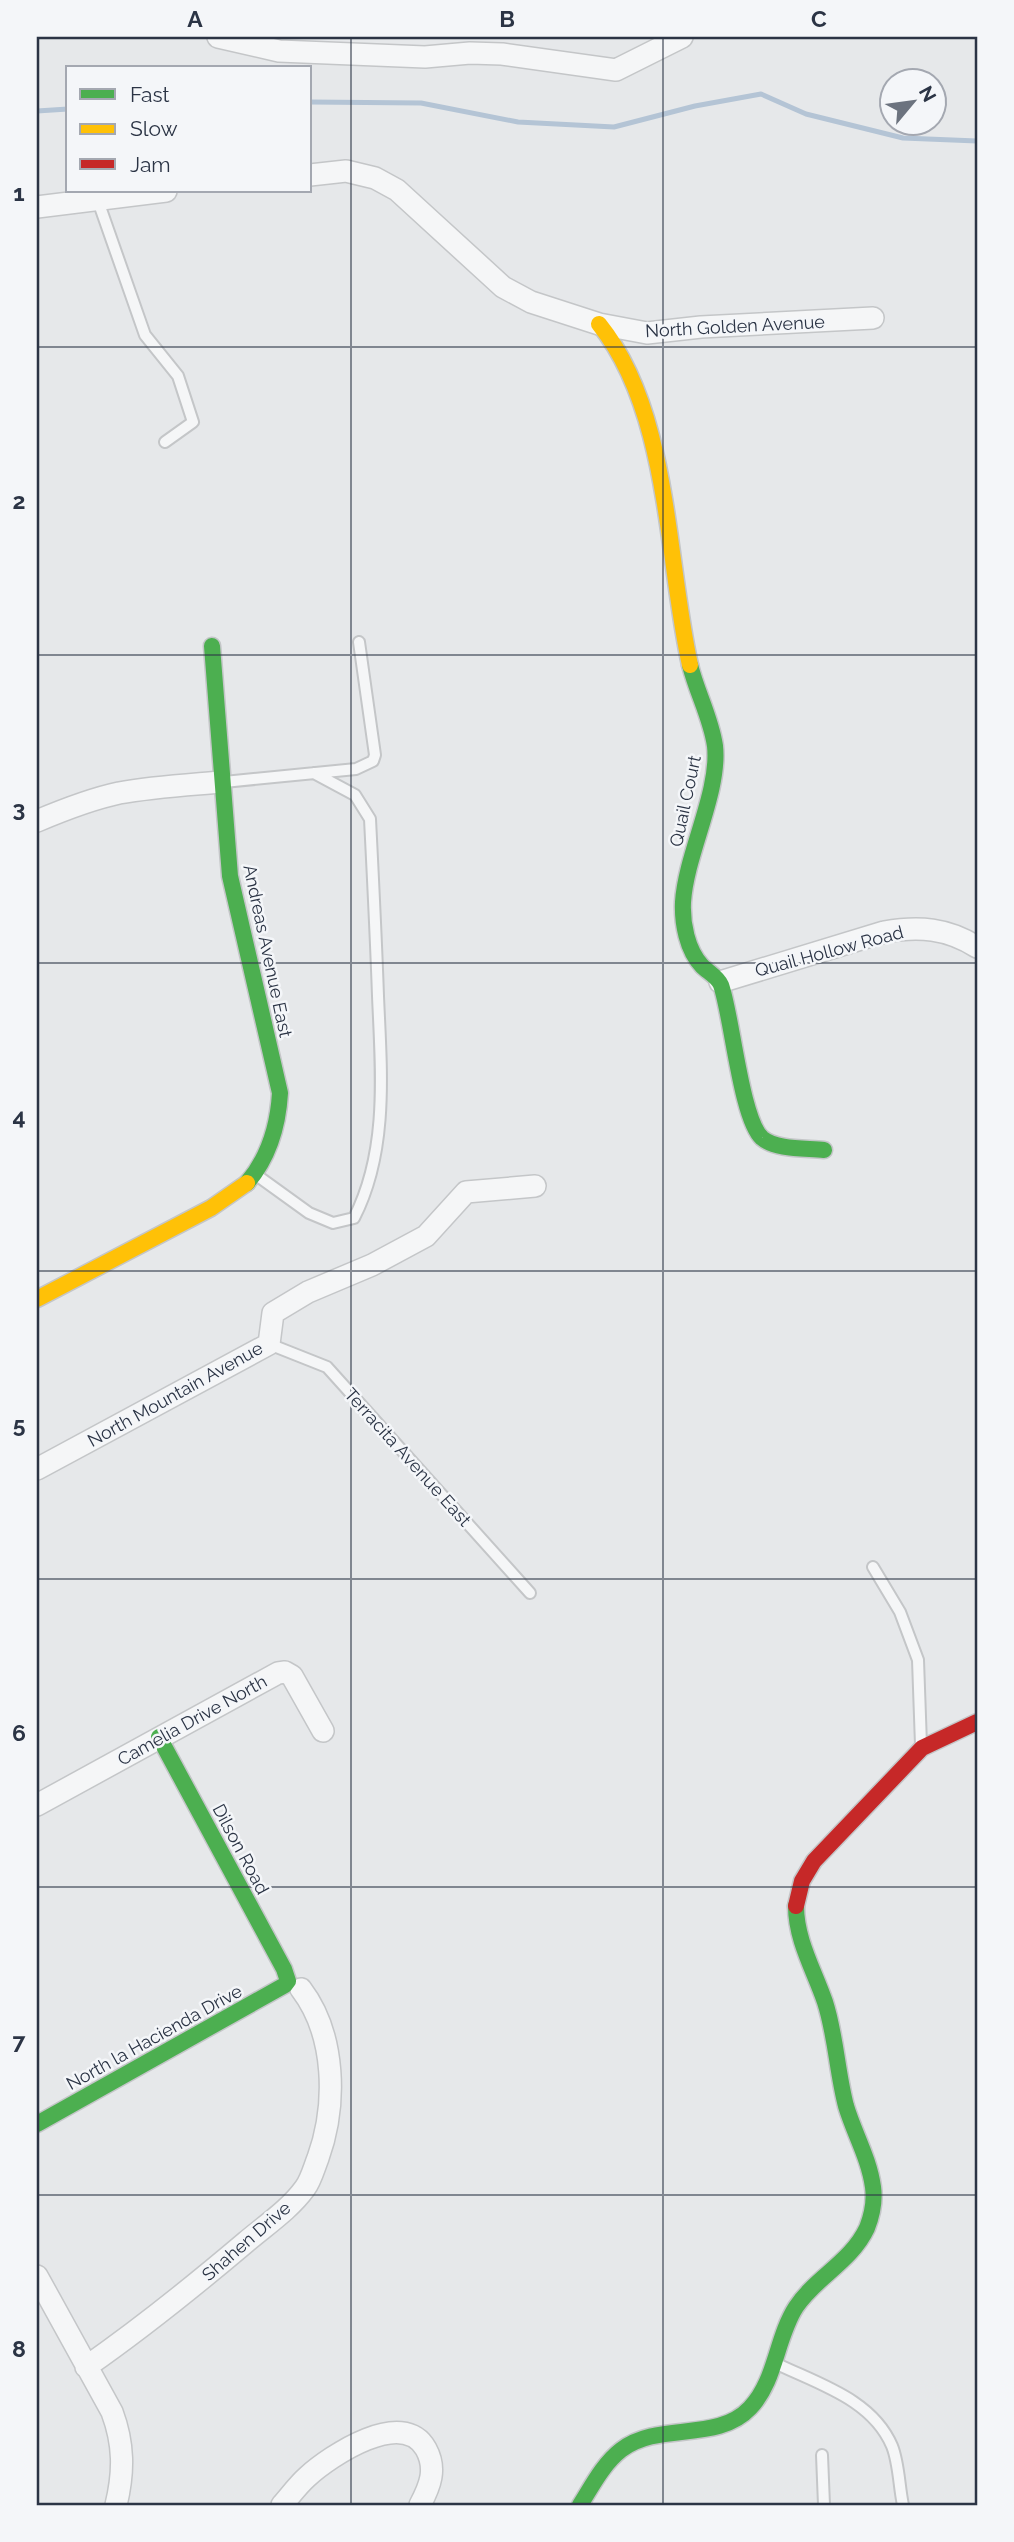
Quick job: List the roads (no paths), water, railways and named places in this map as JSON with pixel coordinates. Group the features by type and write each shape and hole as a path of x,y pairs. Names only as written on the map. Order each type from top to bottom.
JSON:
{"street":[{"path":"218,37 279,51 425,57 502,54 616,70 682,37"},
{"name":"North Golden Avenue","path":"312,175 346,172 375,178 397,190 503,287 531,302 599,324 647,333 701,327 873,318"},
{"path":"37,207 156,192"},
{"name":"Quail Court","path":"599,324 616,345 645,415 666,505 681,625 691,669 710,722 715,749 712,783 700,823 683,901 685,934 700,964 720,982"},
{"name":"Andreas Avenue East","path":"37,1299 235,1193 255,1173 272,1142 279,1118 280,1093 230,876 212,646"},
{"path":"37,821 117,794 221,782"},
{"name":"Quail Hollow Road","path":"720,982 884,932 904,929 934,929 960,937 977,947"},
{"path":"720,982 748,1110 761,1137 775,1144 824,1150"},
{"name":"North Mountain Avenue","path":"37,1469 269,1344 273,1313 308,1292 372,1265 426,1236 466,1192 536,1186"},
{"name":"Camelia Drive North","path":"37,1805 278,1673 285,1672 292,1676 323,1731"},
{"path":"580,2505 600,2471 621,2448 632,2441 668,2432 723,2426 747,2412 760,2396 794,2310 816,2285 842,2264 865,2231 873,2203 873,2186 845,2104 836,2040 796,1914 800,1886 808,1868 819,1855 922,1748 977,1722"},
{"name":"Dilson Road","path":"159,1737 295,1985"},
{"name":"North la Hacienda Drive","path":"37,2124 285,1985 295,1985"},
{"name":"Shahen Drive","path":"86,2367 139,2330 211,2272 285,2209 306,2187 321,2149 325,2129 329,2106 329,2062 326,2042 312,2004 295,1985"},
{"path":"37,2276 112,2412 118,2429 122,2471 116,2505"},
{"path":"282,2505 304,2480 324,2463 365,2440 390,2433 410,2435 422,2442 428,2452 433,2471 420,2505"}],"lane":[{"path":"97,198 145,335 178,376 193,422 165,442"},
{"path":"221,782 356,769 373,761 359,642"},
{"path":"255,1173 309,1213 333,1223 354,1218 363,1199 375,1152 381,1087 370,819 355,795 314,773"},
{"name":"Terracita Avenue East","path":"269,1344 327,1367 530,1593"},
{"path":"873,1567 900,1612 918,1660 922,1748"},
{"path":"772,2362 855,2402 877,2420 893,2448 903,2505"},
{"path":"822,2455 824,2505"}],"waterway":[{"path":"312,102 421,103 518,122 614,127 695,106 761,94 806,114 903,138 977,141"},
{"path":"37,111 66,109"}]}
